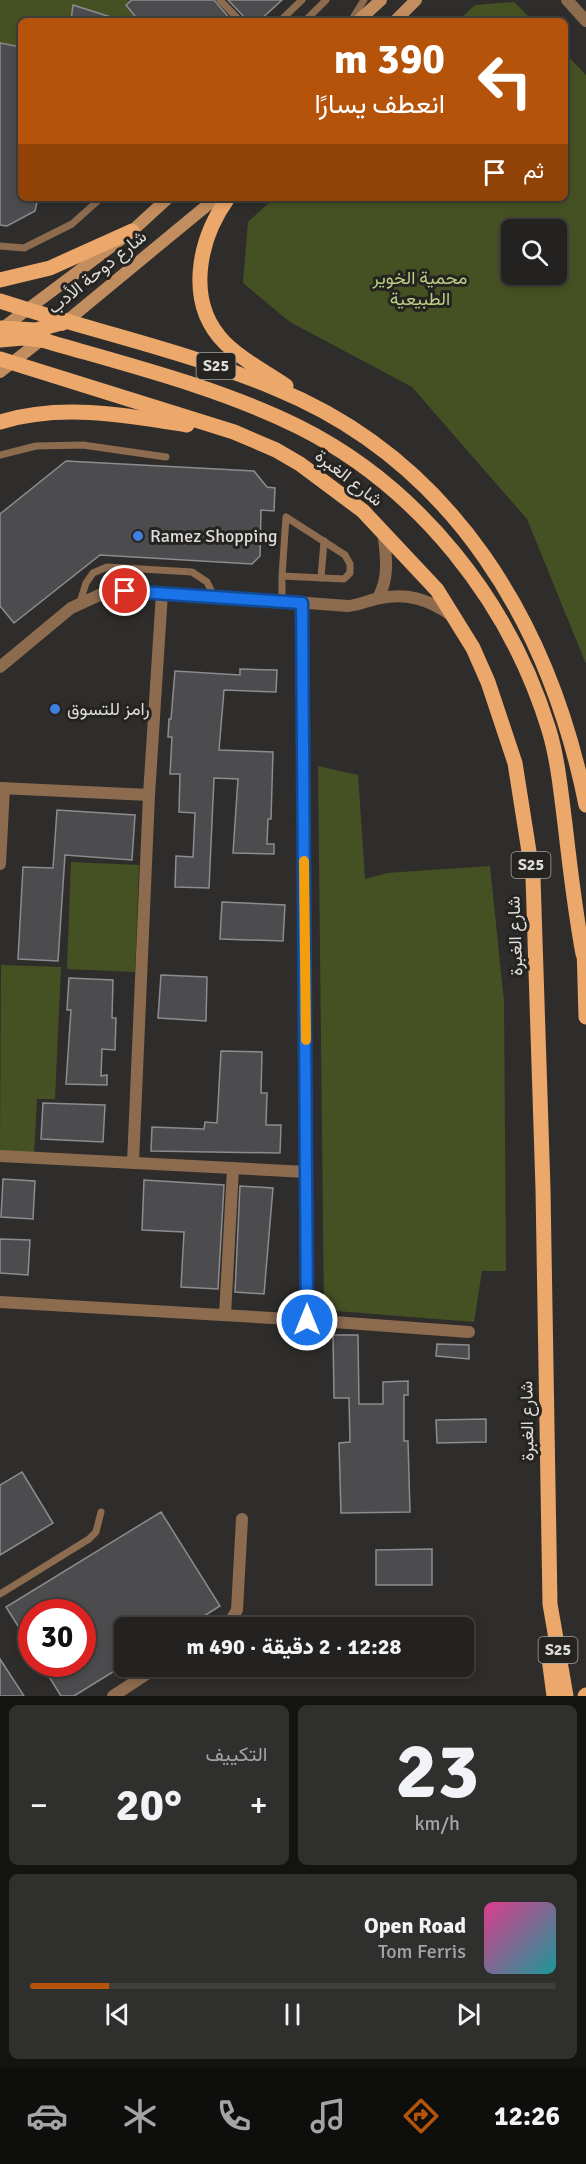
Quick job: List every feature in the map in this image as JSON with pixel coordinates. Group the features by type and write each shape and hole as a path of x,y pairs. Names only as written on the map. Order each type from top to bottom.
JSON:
{"main road":[{"path":"361,18 381,0"},
{"path":"398,18 416,0"},
{"name":"شارع دوحة الأدب","path":"0,329 132,231 165,201"},
{"name":"شارع دوحة الأدب","path":"4,364 68,321 212,201"},
{"path":"226,201 213,222 203,246 200,265 202,301 211,325 236,353 318,409"},
{"path":"0,279 50,268 132,231"},
{"path":"0,303 0,329"},
{"name":"S25","path":"0,303 198,359 279,389 318,409 384,452 410,472 438,498 488,559 522,617 545,666 573,743 586,806"},
{"path":"0,329 36,330 68,321"},
{"path":"0,329 23,338 42,340 204,388 300,428 343,452 381,480 418,513 446,543 498,615 536,691 550,732 559,777 574,908 583,954"},
{"name":"شارع الغبرة","path":"4,364 234,432 276,450 300,464 363,511 437,590 457,619 488,682 515,763 533,877 543,1189 550,1604 566,1696"},
{"path":"0,422 33,415 92,413 124,415 234,432"},
{"path":"586,914 583,954 586,1017"},
{"path":"550,1604 547,1641 554,1696"}],"street":[{"path":"567,0 586,21"},
{"path":"378,598 386,584 387,561 383,531"},
{"path":"0,667 80,602 106,592 214,596 348,606 362,605 378,598 416,597 434,604 457,619"},
{"path":"133,1163 162,593"},
{"path":"302,603 307,1320"},
{"path":"0,864 2,788 150,795"},
{"path":"0,1156 307,1172"},
{"path":"225,1315 233,1168"},
{"path":"0,1302 470,1332"},
{"path":"233,1617 237,1610 242,1519"},
{"path":"113,1696 142,1677"}],"lane":[{"path":"220,0 237,18"},
{"path":"283,18 302,0"},
{"path":"308,18 326,0"},
{"path":"353,18 364,0"},
{"path":"0,246 24,248 72,224 98,201"},
{"path":"0,454 36,446 82,445 166,457"},
{"path":"282,576 344,579 350,573 350,564 345,555 286,517 282,576 282,600"},
{"path":"321,578 324,541"},
{"path":"80,602 86,583 93,573 107,567 192,572 207,582 214,596"},
{"path":"0,1594 89,1539 100,1522 101,1512"}],"green space":[{"path":"0,0 132,0 135,15 132,18 114,18 73,5 71,18 18,18 18,46 0,43"},
{"path":"514,2 530,18 461,18 475,5"},
{"name":"محمية الخوير الطبيعية","path":"568,56 586,75 586,664 527,519 412,387 290,322 243,283 248,222 271,201 568,201"},
{"path":"318,766 358,775 365,879 387,873 490,866 504,1002 506,1271 482,1271 474,1322 324,1310"},
{"path":"71,862 139,865 135,972 67,969"},
{"path":"1,965 61,967 55,1099 37,1099 34,1155 0,1151"}],"building":[{"path":"132,0 214,0 229,18 137,18 126,5"},
{"path":"228,0 282,0 262,18 245,18"},
{"path":"73,5 114,18 71,18"},
{"path":"0,43 18,46 18,201 37,201 35,211 7,226 0,225"},
{"name":"Ramez Shopping","path":"66,461 254,471 267,487 275,488 274,511 261,510 260,556 252,564 100,555 14,623 0,606 0,514"},
{"path":"240,669 277,670 276,692 224,690 219,750 273,752 271,819 268,819 267,844 274,844 274,854 233,853 238,779 214,778 209,888 175,887 176,856 193,857 195,813 179,812 180,774 170,774 172,737 168,737 175,671 240,675"},
{"path":"57,810 135,815 132,860 65,855 58,961 18,959 23,867 53,868"},
{"path":"222,902 285,905 283,941 220,939"},
{"path":"161,975 207,977 206,1021 158,1018"},
{"path":"69,978 113,980 112,1018 116,1018 115,1050 102,1049 101,1076 107,1075 107,1085 66,1084 71,1010 67,1010"},
{"path":"221,1051 262,1052 261,1093 267,1093 266,1125 281,1125 280,1153 151,1151 152,1127 204,1129 205,1122 217,1123"},
{"path":"43,1103 105,1105 103,1142 41,1139"},
{"path":"3,1179 35,1181 33,1219 1,1217"},
{"path":"144,1180 224,1185 218,1289 181,1287 184,1232 142,1230"},
{"path":"240,1186 273,1188 264,1294 235,1292"},
{"path":"0,1239 30,1240 28,1275 0,1273"},
{"path":"333,1335 358,1335 359,1404 383,1404 383,1382 408,1381 408,1395 404,1395 404,1441 408,1441 410,1512 341,1513 339,1443 350,1442 349,1398 334,1398"},
{"path":"437,1344 469,1345 469,1359 436,1356"},
{"path":"486,1419 486,1442 437,1443 436,1420"},
{"path":"22,1472 53,1523 0,1555 0,1485"},
{"path":"161,1512 220,1606 202,1617 114,1617 114,1671 74,1696 61,1696 49,1677 96,1677 96,1599 19,1599"},
{"path":"432,1549 432,1585 376,1585 376,1550"},
{"path":"18,1600 18,1626 6,1607"},
{"path":"0,1659 24,1696 0,1696"}],"slow traffic":[{"path":"304,861 306,1040"}],"place":[{"name":"Ramez Shopping","path":"138,536"},
{"name":"رامز للتسوق","path":"55,709"}],"route":[{"path":"125,591 302,603 307,1320"}]}
